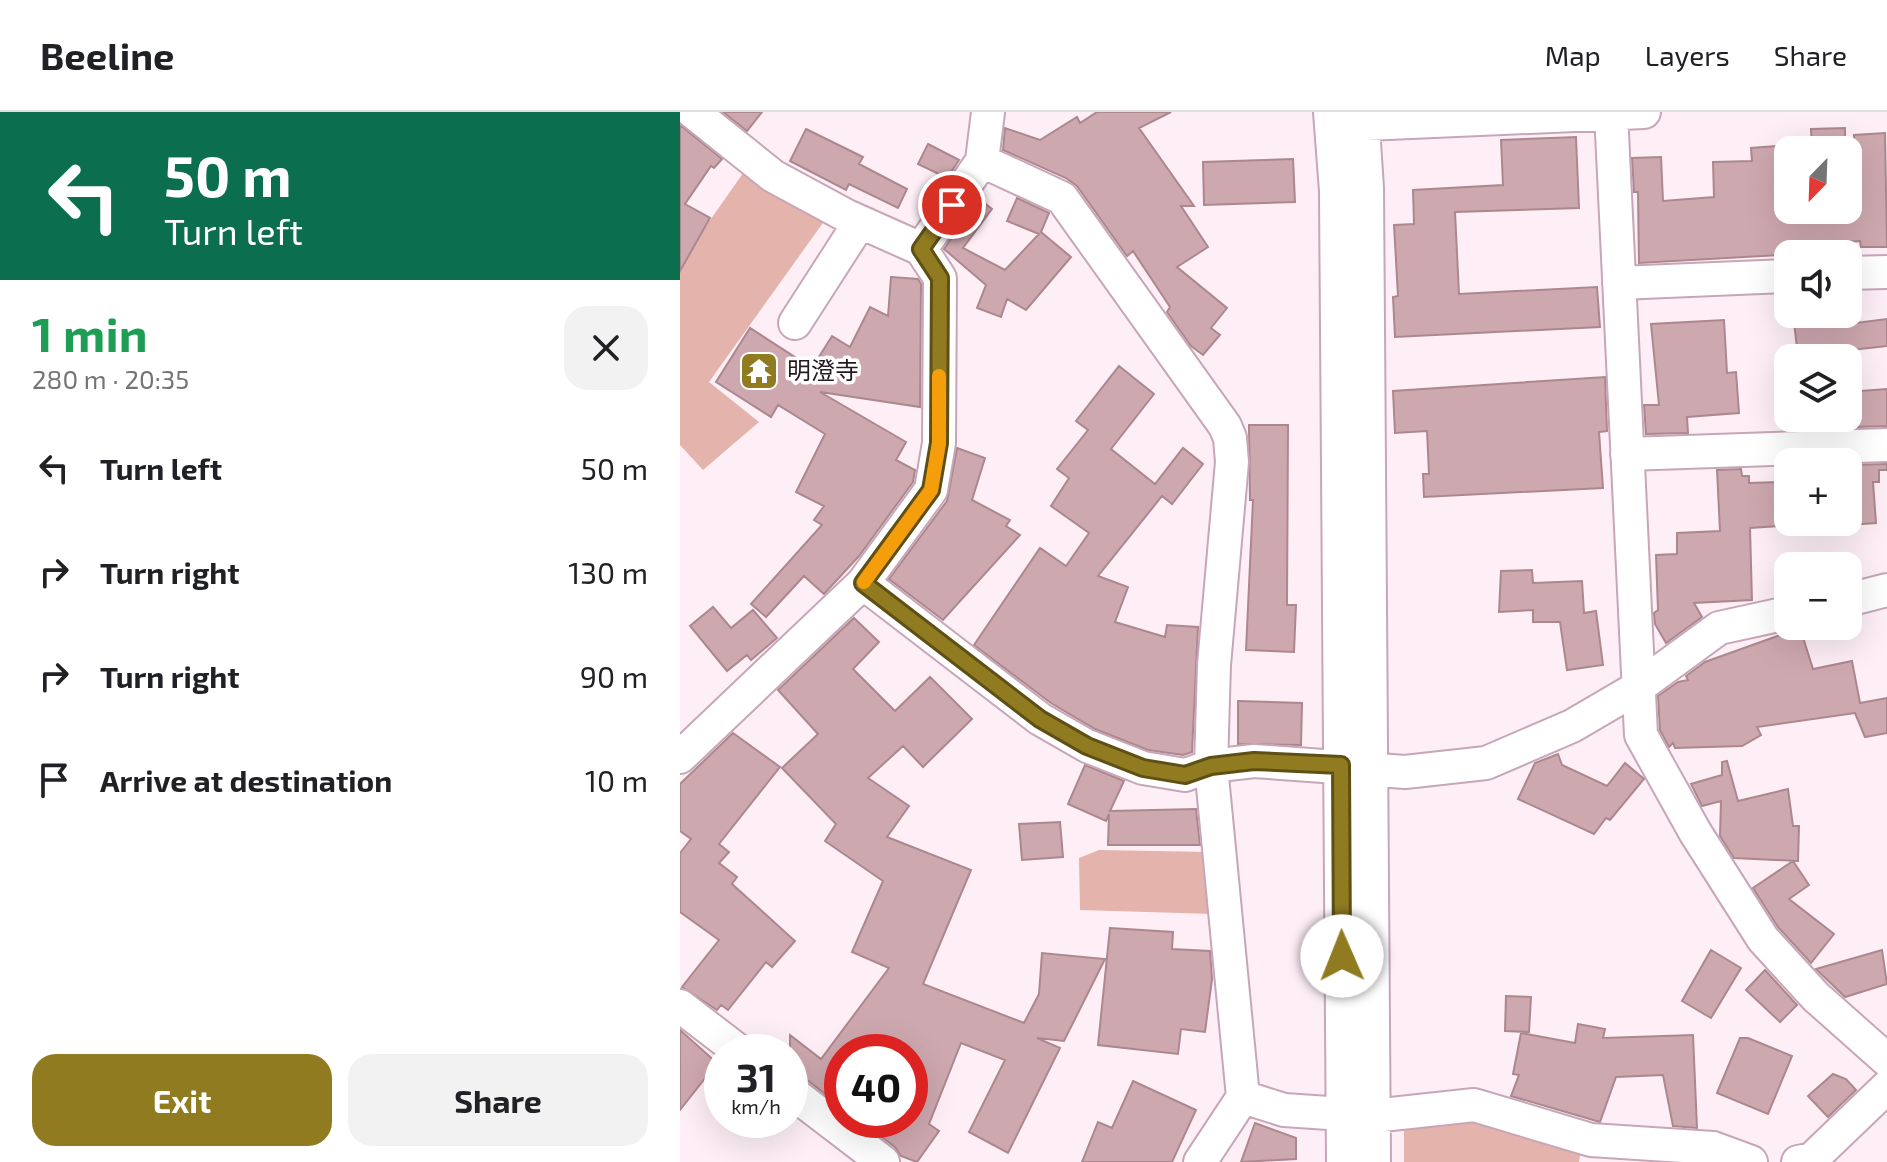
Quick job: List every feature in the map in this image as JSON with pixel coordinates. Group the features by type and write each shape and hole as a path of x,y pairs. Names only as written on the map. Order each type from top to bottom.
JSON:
{"street":[{"path":"680,757 863,583 931,490 939,443 940,278 921,249 860,222 773,176 693,112"},
{"path":"921,249 982,161 988,112"},
{"path":"1343,1162 1358,1115 1356,766 1367,188 1347,119 1644,112"},
{"path":"1611,113 1641,735 1695,832 1763,939 1816,997 1887,1060"},
{"path":"982,161 1062,198 1200,389 1230,438 1232,462 1214,665 1211,766 1243,1097 1200,1162"},
{"path":"795,323 860,222"},
{"path":"1862,273 1887,272"},
{"path":"1619,283 1774,277"},
{"path":"1627,454 1887,445"},
{"path":"863,583 1040,719 1087,746 1143,768 1185,775 1211,766 1254,761 1356,766 1405,772 1486,763 1572,726 1637,688 1719,628 1774,616"},
{"path":"1862,596 1887,590"},
{"path":"680,1006 717,1034"},
{"path":"1798,1162 1812,1159 1887,1087"},
{"path":"1243,1097 1284,1110 1358,1115 1474,1105 1589,1151 1713,1148 1751,1162"},
{"path":"808,1105 883,1162"},
{"path":"1358,1115 1374,1162"}],"shaded area":[{"path":"746,169 825,220 709,382 759,422 703,470 680,445 680,263"},
{"path":"1099,850 1209,852 1214,914 1080,910 1079,858"},
{"path":"1474,1117 1581,1149 1579,1162 1404,1162 1404,1125"}],"building":[{"path":"723,112 762,112 747,131"},
{"path":"1097,112 1171,112 1139,128 1194,206 1181,206 1208,247 1177,267 1227,308 1211,328 1220,335 1203,355 1191,346 1167,312 1170,307 1133,251 1127,256 1077,186 1003,150 1005,128 1040,140 1077,117 1080,123"},
{"path":"680,125 722,159 714,168 711,166 685,204 710,218 680,271"},
{"path":"1845,128 1845,136 1811,136 1811,129"},
{"path":"806,129 863,157 859,164 907,189 898,208 849,184 846,190 790,161"},
{"path":"1885,133 1887,247 1862,247 1862,240 1774,240 1774,255 1639,263 1638,192 1634,192 1632,158 1661,157 1663,201 1714,197 1713,162 1752,161 1751,148 1774,146 1774,224 1862,224 1862,136 1854,135"},
{"path":"1576,137 1579,208 1455,212 1459,294 1597,287 1600,327 1395,337 1393,297 1398,296 1394,225 1414,224 1413,190 1503,185 1501,140"},
{"path":"928,144 959,160 947,178 918,164"},
{"path":"1293,159 1295,202 1204,205 1203,162"},
{"path":"1017,198 1049,213 1041,232 1071,257 1026,310 1007,299 1001,317 977,308 986,285 944,249 979,199 992,209 963,248 1005,270 1039,234 1007,221"},
{"path":"891,277 918,279 921,284 920,407 820,392 906,442 896,460 915,470 913,482 859,556 824,594 804,576 766,617 751,604 822,525 814,520 824,506 796,492 825,434 778,405 771,417 716,382 750,328 812,368 832,336 850,347 870,307 888,316"},
{"path":"1887,319 1887,346 1862,349 1862,344 1797,344 1795,328 1862,328 1862,322"},
{"path":"1724,320 1727,373 1736,372 1739,413 1687,417 1688,433 1646,434 1644,405 1659,405 1651,324"},
{"path":"1119,366 1154,394 1111,449 1155,484 1183,448 1203,464 1172,504 1162,496 1098,576 1128,587 1115,622 1165,637 1167,625 1198,627 1192,752 1183,755 1148,750 1095,729 1051,703 974,645 1040,548 1066,566 1089,533 1051,506 1069,478 1057,469 1088,430 1076,421"},
{"path":"1605,377 1607,431 1599,432 1603,488 1424,497 1423,474 1429,474 1427,431 1395,433 1393,391"},
{"path":"1887,389 1887,426 1862,427 1862,391"},
{"path":"1249,425 1288,425 1287,605 1296,605 1294,652 1246,650 1253,500 1250,500"},
{"path":"957,448 985,458 972,500 1010,520 1006,526 1020,535 943,620 889,579 947,501"},
{"path":"1887,464 1887,470 1879,470 1879,482 1873,482 1876,523 1862,524 1862,465"},
{"path":"1741,469 1742,476 1749,476 1749,483 1774,482 1774,526 1750,528 1752,600 1694,603 1702,617 1666,643 1655,624 1654,613 1658,610 1656,555 1677,554 1677,533 1720,531 1717,470"},
{"path":"1532,570 1533,583 1582,581 1584,613 1596,611 1603,665 1567,670 1560,622 1533,622 1533,610 1499,612 1501,571"},
{"path":"713,607 731,628 753,610 777,638 751,660 747,655 727,671 690,626"},
{"path":"854,618 879,642 853,669 895,711 930,677 972,719 923,767 903,746 868,778 909,806 887,837 971,870 923,984 1024,1023 1039,994 1042,953 1105,959 1064,1041 1037,1038 1060,1048 1008,1153 969,1132 1005,1060 961,1043 929,1124 939,1131 917,1162 901,1156 883,1138 928,1138 928,1034 840,1034 889,968 852,952 883,881 825,841 836,824 782,768 818,734 778,690"},
{"path":"1774,637 1774,640 1804,640 1813,669 1852,661 1860,703 1887,698 1887,733 1865,737 1855,713 1757,727 1761,735 1742,746 1675,748 1673,743 1669,747 1660,730 1658,696 1678,682 1688,680 1686,676 1705,662"},
{"path":"1238,701 1302,703 1301,745 1238,744"},
{"path":"733,733 780,767 719,844 729,852 719,863 737,877 732,884 795,941 772,967 766,962 728,1010 721,1005 717,1010 682,987 719,940 680,912 680,853 691,839 680,831 680,784"},
{"path":"1558,754 1562,765 1607,786 1625,763 1644,779 1610,820 1606,818 1594,834 1518,799 1535,763"},
{"path":"1727,761 1738,801 1788,789 1793,826 1799,826 1798,861 1734,858 1720,836 1721,801 1702,806 1691,784 1722,775 1722,762"},
{"path":"1085,765 1124,781 1110,811 1196,809 1200,845 1108,845 1109,814 1106,821 1068,804"},
{"path":"1060,822 1063,857 1022,860 1019,824"},
{"path":"1793,861 1809,885 1789,899 1834,934 1811,963 1778,927 1753,888"},
{"path":"1110,928 1173,932 1172,949 1210,951 1212,979 1205,1032 1181,1029 1178,1054 1098,1045"},
{"path":"1711,950 1741,968 1711,1018 1682,1001"},
{"path":"1882,950 1887,984 1845,997 1816,969"},
{"path":"1765,970 1797,1005 1780,1022 1746,990"},
{"path":"1506,996 1531,997 1529,1032 1505,1031"},
{"path":"1578,1024 1605,1029 1603,1038 1693,1035 1697,1128 1673,1126 1663,1075 1616,1077 1600,1122 1511,1096 1519,1075 1513,1074 1521,1033 1575,1043"},
{"path":"680,1030 704,1051 704,1080 680,1110"},
{"path":"1740,1038 1748,1038 1792,1056 1768,1114 1717,1093"},
{"path":"808,1049 821,1059 824,1055 824,1093 808,1081"},
{"path":"1833,1074 1846,1079 1856,1090 1828,1117 1808,1096"},
{"path":"1133,1081 1196,1110 1172,1162 1082,1162 1098,1122 1112,1128"},
{"path":"1255,1123 1296,1138 1296,1159 1241,1162"}],"slow traffic":[{"path":"864,582 931,490 939,443 939,376"}],"place":[{"name":"明澄寺","path":"759,371"}],"route":[{"path":"952,205 921,249 940,278 939,443 931,490 863,583 1040,719 1087,746 1143,768 1185,775 1211,766 1254,761 1341,765 1342,956"}]}
